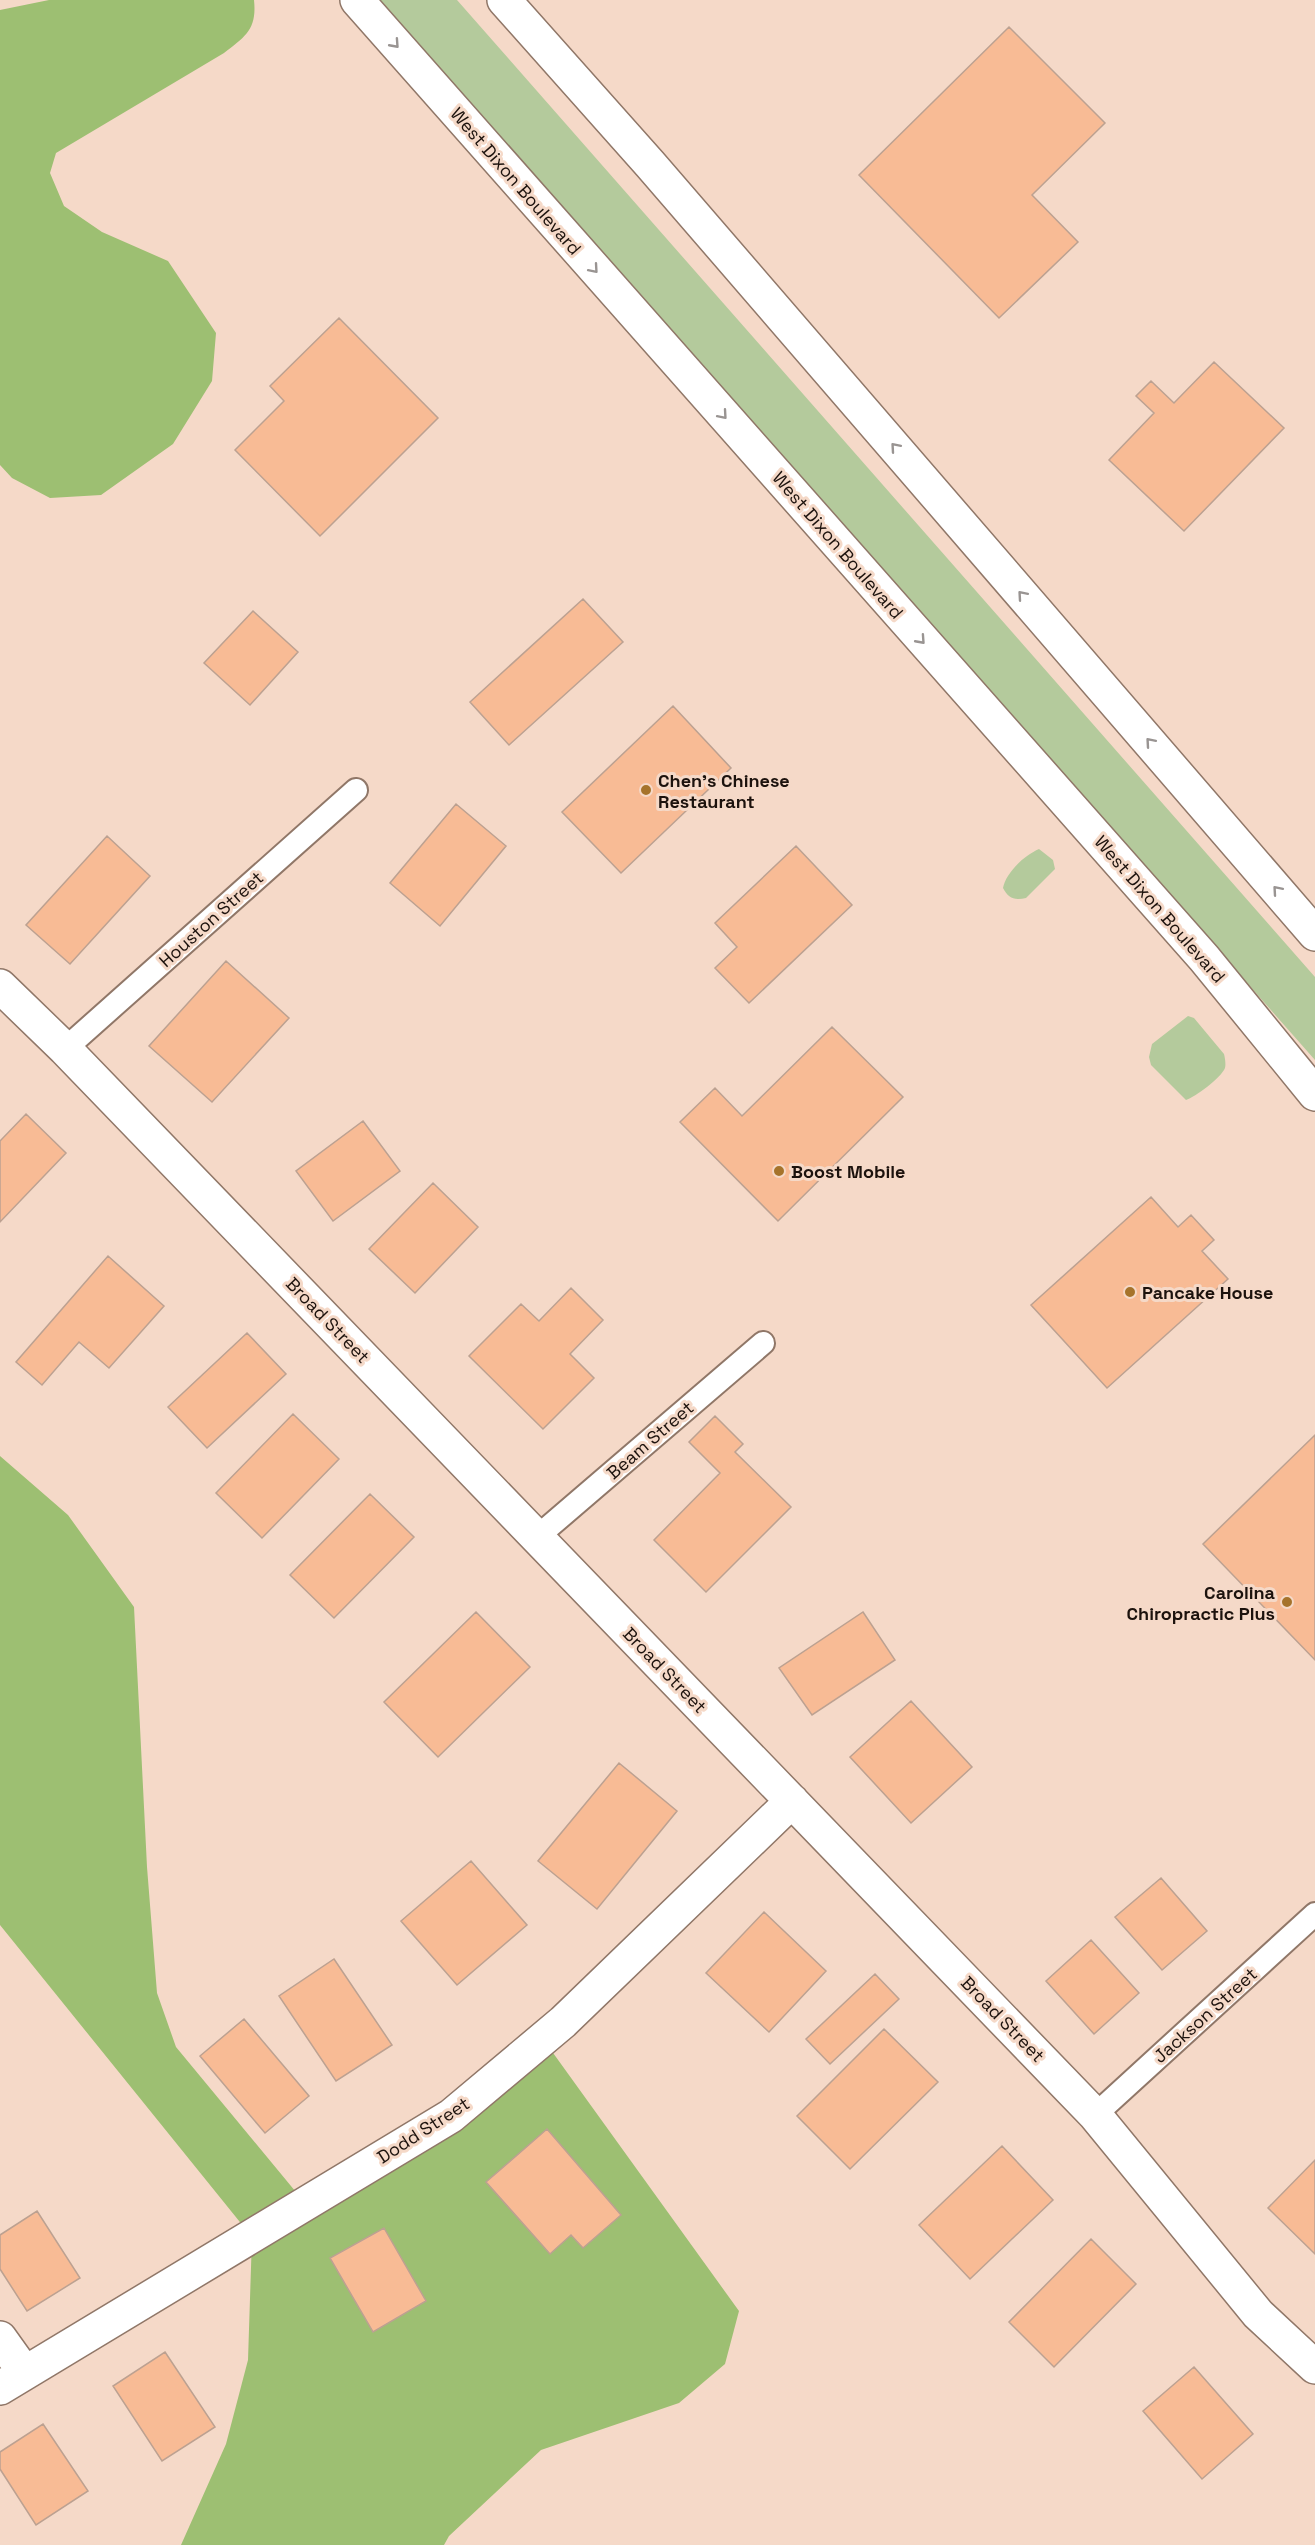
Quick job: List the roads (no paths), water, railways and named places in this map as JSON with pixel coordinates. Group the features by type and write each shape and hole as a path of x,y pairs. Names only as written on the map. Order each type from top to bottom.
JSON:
{"main road":[{"name":"West Dixon Boulevard","path":"357,0 1188,940 1315,1094"},
{"path":"504,0 650,164 1315,934"},
{"name":"Broad Street","path":"0,986 65,1049 1095,2115 1258,2314 1315,2367"},
{"name":"Dodd Street","path":"13,2380 451,2116 562,2022 792,1801"},
{"path":"0,2338 13,2380"}],"lane":[{"name":"Houston Street","path":"65,1049 356,790"},
{"name":"Beam Street","path":"537,1537 763,1343"},
{"name":"Jackson Street","path":"1095,2115 1315,1914"}],"place":[{"name":"Chen's Chinese Restaurant","path":"646,790"},
{"name":"Boost Mobile","path":"779,1171"},
{"name":"Pancake House","path":"1130,1292"},
{"name":"Carolina Chiropractic Plus","path":"1287,1602"}]}
